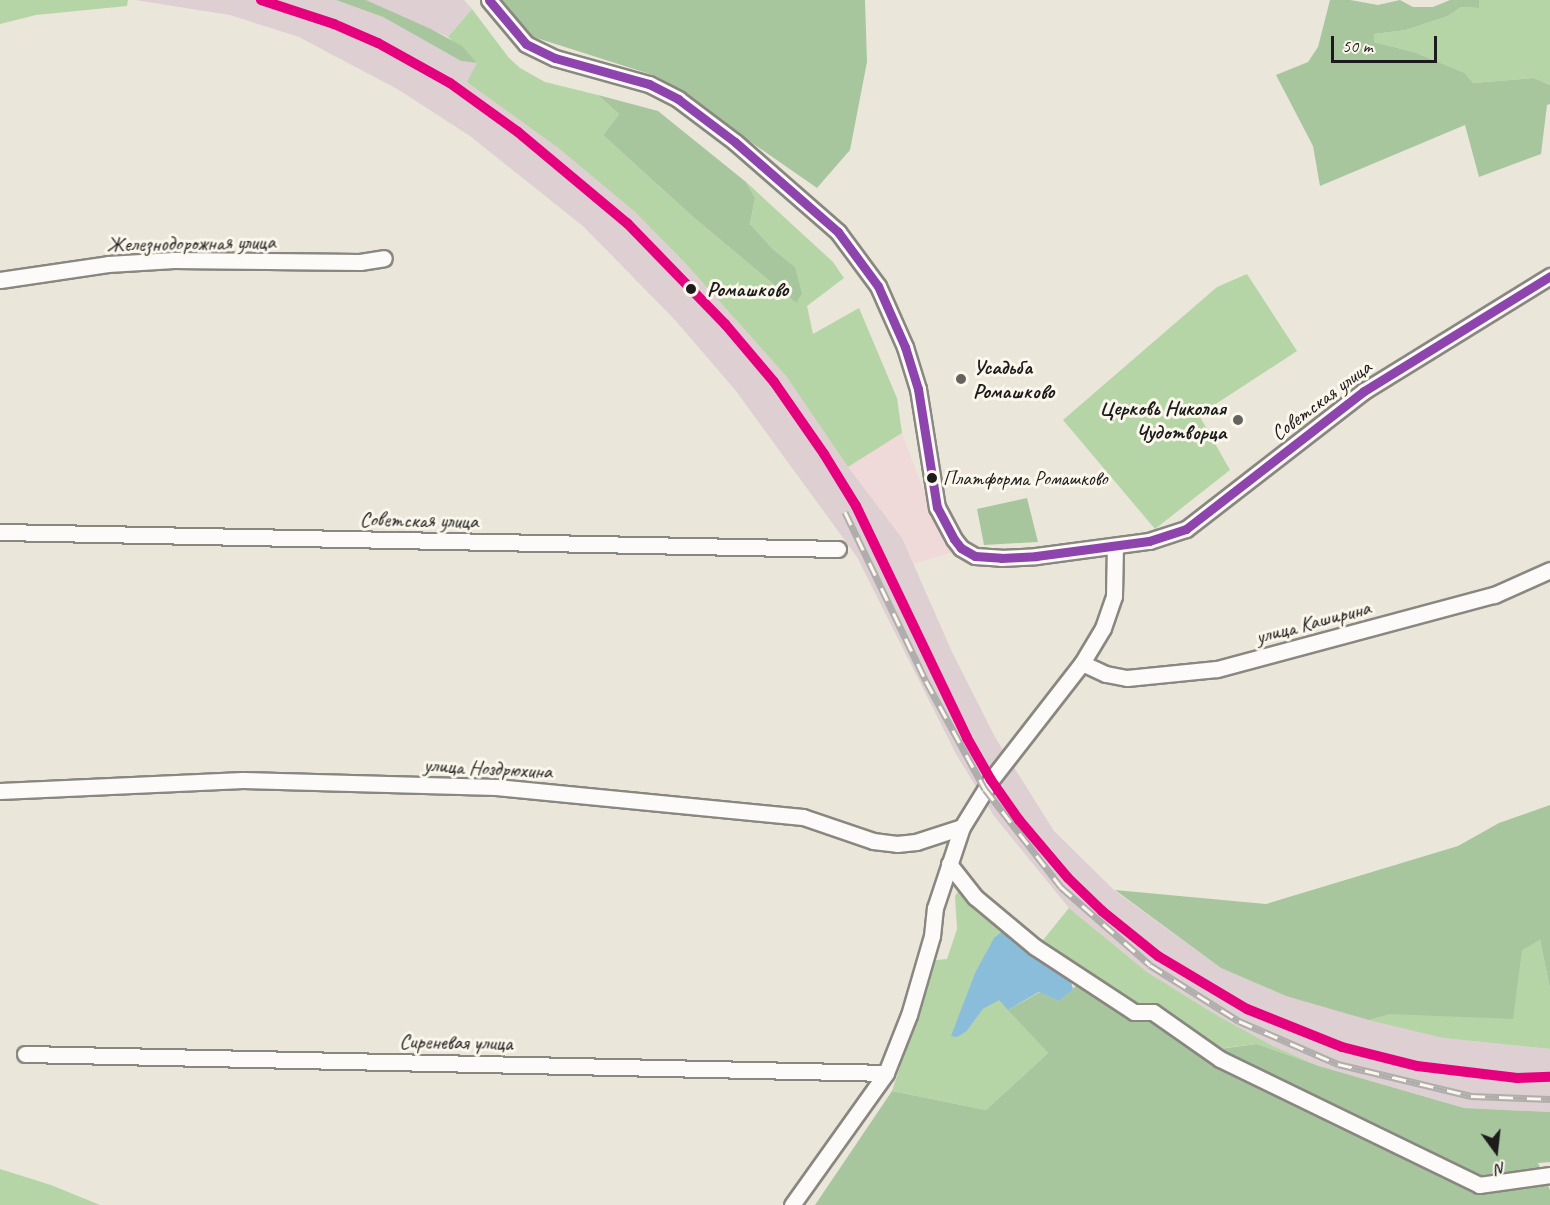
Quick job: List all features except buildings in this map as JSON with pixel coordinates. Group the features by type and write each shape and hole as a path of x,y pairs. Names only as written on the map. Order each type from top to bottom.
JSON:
{"street":[{"name":"Советская улица","path":"489,0 526,44 555,58 649,84 678,99 735,142 838,232 878,286 905,347 918,389 937,507 961,548 975,556 1001,558 1115,546 1167,537 1186,530 1364,391 1550,276"},
{"name":"Железнодорожная улица","path":"0,280 108,264 174,260 360,262 384,258"},
{"name":"Советская улица","path":"0,532 838,549"},
{"path":"792,1205 886,1073 909,1014 932,936 935,908 963,827 991,780 1082,663 1110,612 1114,596 1115,546"},
{"name":"улица Каширина","path":"1082,663 1106,674 1127,678 1217,669 1494,595 1550,570"},
{"name":"улица Ноздрюхина","path":"1,790 243,780 496,787 803,817 873,841 897,844 916,842 963,827"},
{"path":"949,864 975,897 1035,946 1134,1012 1153,1012 1220,1059 1479,1185 1550,1175"},
{"name":"Сиреневая улица","path":"25,1054 886,1073"}],"shaded area":[{"path":"135,0 336,0 383,17 461,61 477,63 557,147 635,212 686,264 786,376 848,467 902,538 952,652 995,737 1054,831 1115,891 1221,968 1286,996 1443,1038 1550,1049 1550,1112 1464,1108 1319,1066 1273,1046 1218,1016 1147,972 1069,908 994,816 956,754 857,557 736,391 675,320 584,227 470,136 399,90 299,37 230,15"},
{"path":"366,0 464,0 472,9 448,37"},
{"path":"902,433 923,489 957,551 913,564 902,538 848,467"}],"green space":[{"path":"0,0 128,0 127,6 36,15 0,24"},
{"path":"336,0 366,0 431,29 462,46 477,63 461,61 383,17"},
{"path":"499,0 865,0 867,62 850,150 817,188 656,76 524,34"},
{"path":"1330,0 1350,0 1378,5 1400,0 1413,7 1433,7 1450,0 1479,0 1479,8 1461,7 1448,16 1406,30 1374,34 1374,42 1414,52 1465,73 1473,83 1534,78 1550,85 1550,104 1547,105 1541,154 1479,177 1465,125 1320,186 1313,146 1276,75 1308,62 1318,47"},
{"path":"1479,0 1550,0 1550,85 1534,78 1473,83 1465,73 1414,52 1374,42 1374,34 1406,30 1448,16 1461,7 1478,8"},
{"path":"472,9 509,58 520,68 545,82 598,95 619,114 603,135 692,216 796,303 795,267 773,249 750,224 755,198 746,182 833,262 844,278 807,306 813,334 859,308 897,398 902,433 848,467 786,376 686,264 635,212 557,147 467,82 477,63 448,37"},
{"path":"598,95 658,111 746,182 755,198 750,224 773,249 795,267 802,294 796,303 692,216 603,135 619,114"},
{"path":"1247,274 1297,351 1199,415 1230,470 1155,529 1063,420 1217,287"},
{"path":"1027,498 1038,542 984,545 977,509"},
{"path":"1550,805 1550,989 1540,940 1522,950 1513,1019 1390,1014 1369,1020 1286,996 1221,968 1115,890 1266,904 1458,846 1499,823"},
{"path":"965,881 1004,930 975,973 952,1036 967,1031 983,1009 999,999 1048,1053 986,1110 892,1091 936,960 947,959 957,929 955,896"},
{"path":"1069,908 1147,972 1218,1016 1273,1046 1319,1066 1257,1044 1216,1049 1156,1005 1136,1003 1039,945"},
{"path":"1540,940 1550,989 1550,1049 1443,1038 1369,1020 1389,1014"},
{"path":"1078,984 1127,1019 1151,1020 1196,1052 1257,1044 1319,1066 1464,1108 1550,1112 1550,1162 1538,1163 1550,1190 1550,1205 815,1205 892,1091 986,1110 1048,1053 1008,1010 1040,992 1059,1001"},
{"path":"0,1169 51,1185 100,1205 0,1205"}],"water":[{"path":"1004,930 1070,978 1073,989 1059,1001 1039,992 1008,1010 999,1000 983,1009 967,1031 957,1037 951,1036 975,973 994,938"}],"railway":[{"path":"845,512 926,681 985,789 1061,887 1150,965 1239,1021 1338,1064 1471,1096 1550,1099"}],"transit line":[{"path":"261,0 334,24 378,43 450,83 518,132 627,223 725,324 774,382 824,454 856,506 967,738 991,780 1019,820 1068,878 1102,911 1158,956 1247,1009 1342,1047 1417,1066 1517,1078 1550,1077"},
{"path":"489,0 526,44 555,58 649,84 678,99 735,142 838,232 878,286 905,347 918,389 937,507 954,539 961,548 975,556 1001,558 1036,556 1149,541 1186,529 1364,391 1550,276"}],"place":[{"name":"Ромашково","path":"691,289"},
{"name":"Усадьба Ромашково","path":"961,379"},
{"name":"Церковь Николая Чудотворца","path":"1238,420"},
{"name":"Платформа Ромашково","path":"932,478"}]}
